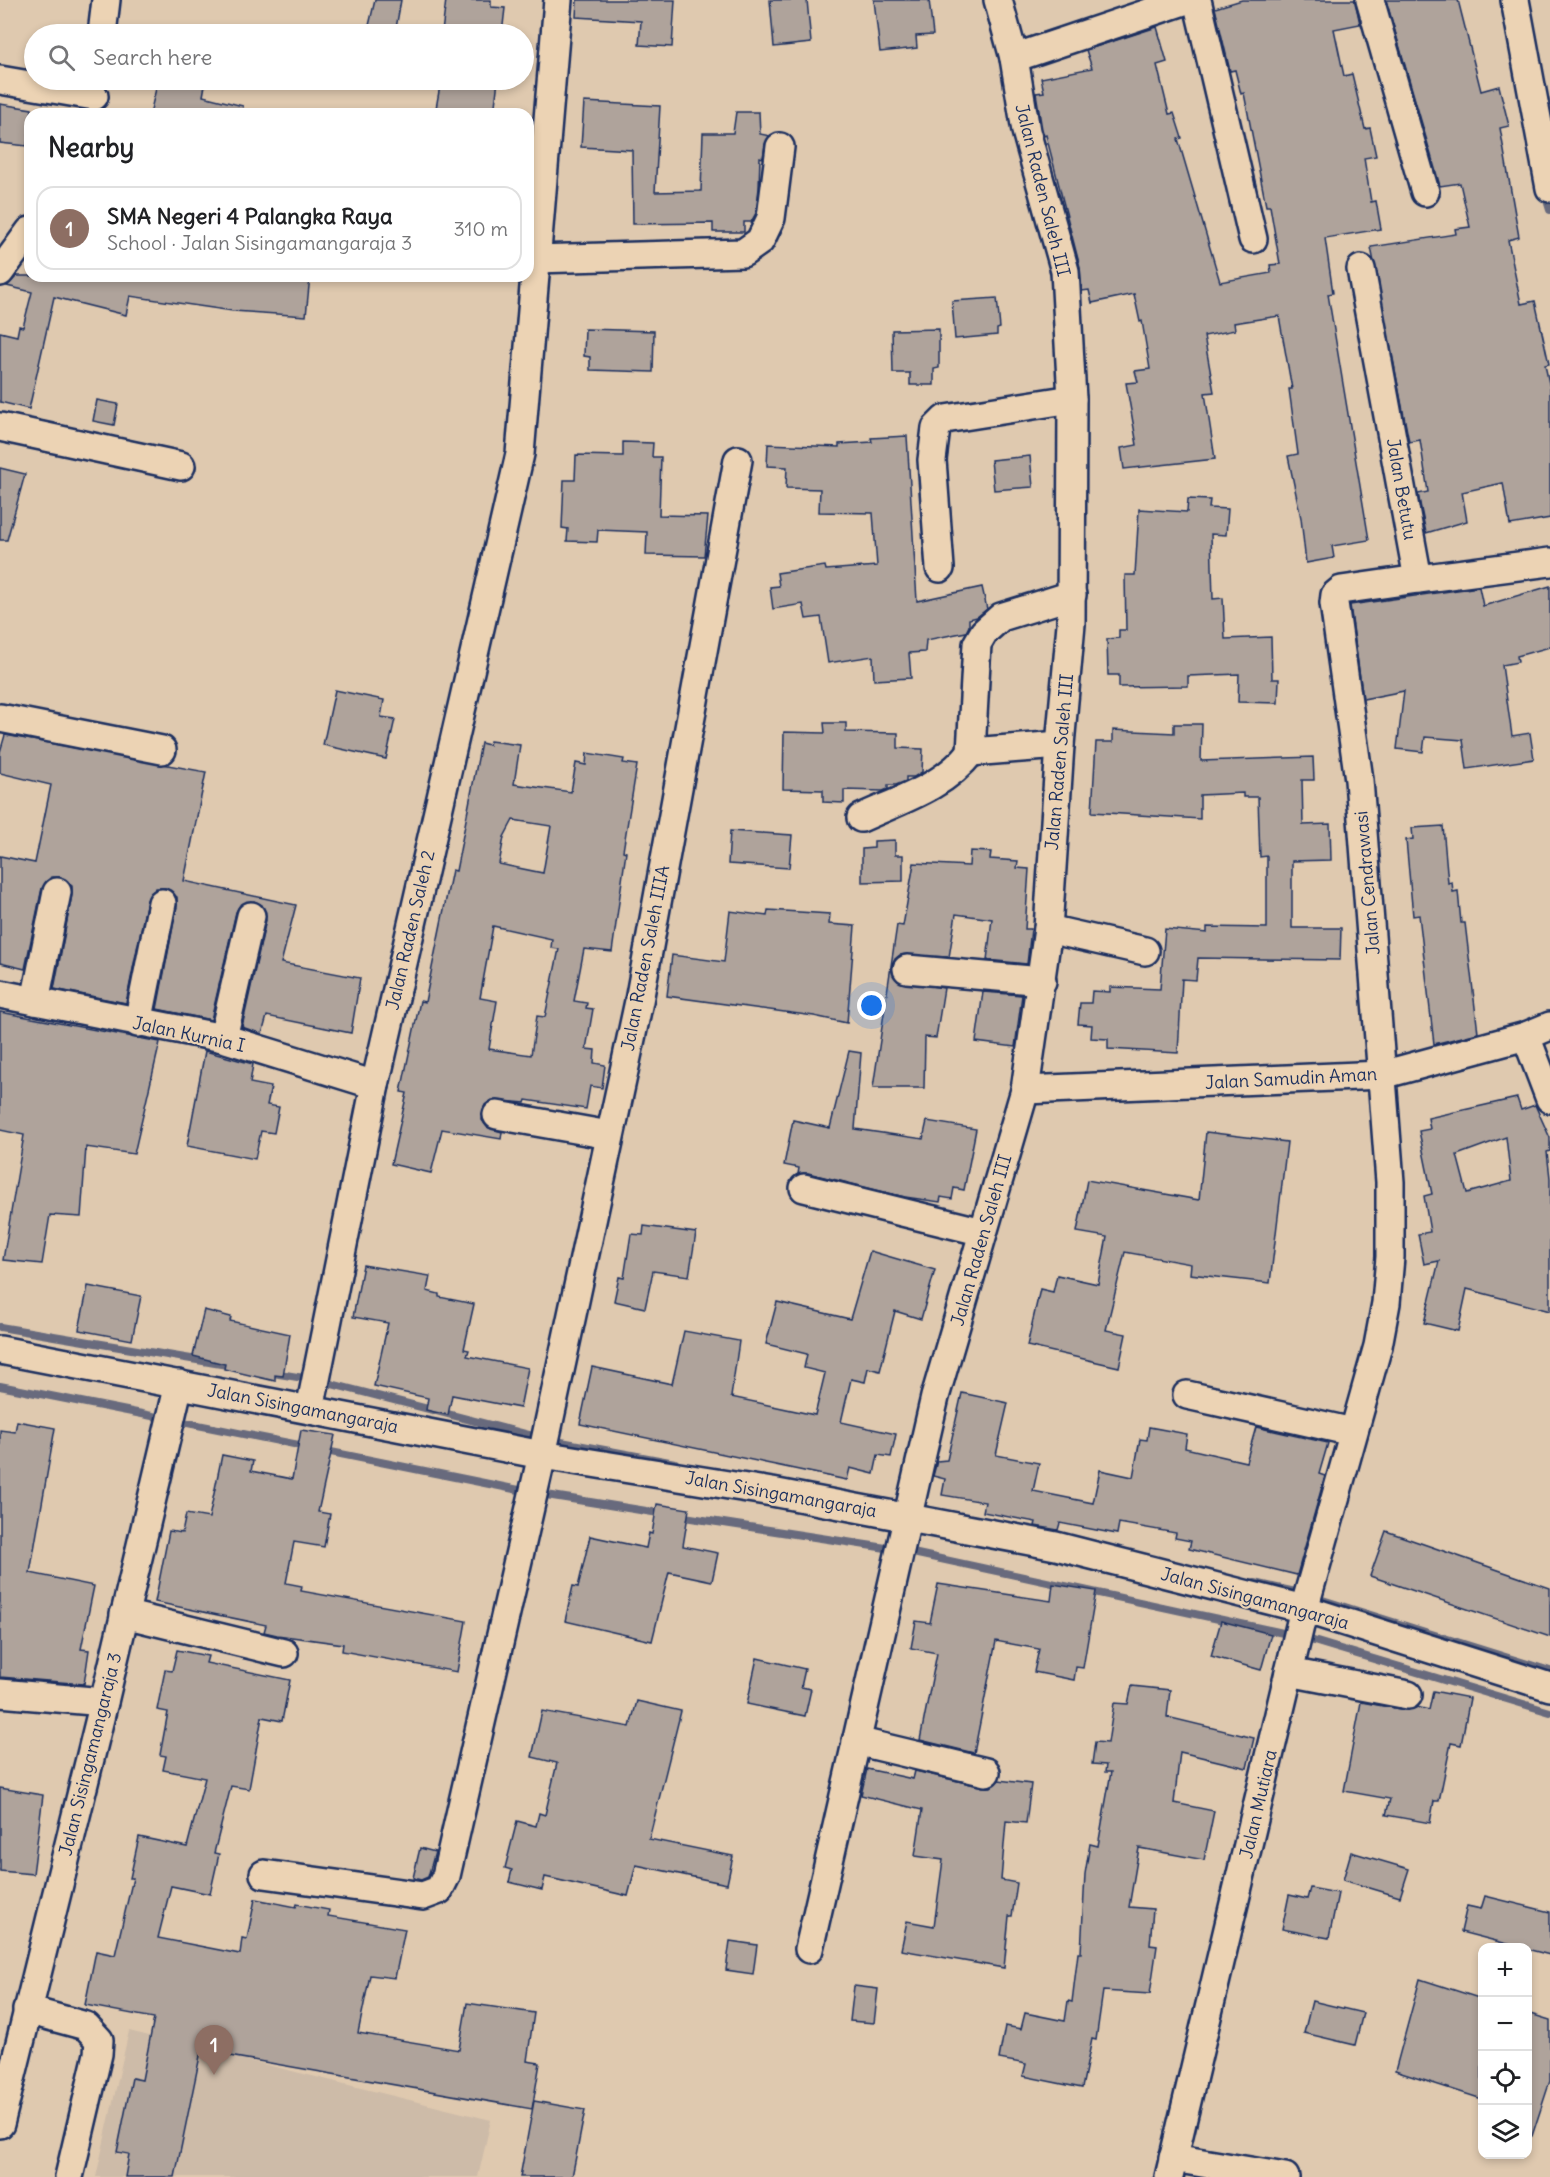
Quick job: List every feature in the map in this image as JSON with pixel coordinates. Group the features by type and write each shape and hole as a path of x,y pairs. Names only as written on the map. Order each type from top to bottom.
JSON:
{"street":[{"path":"103,24 106,0"},
{"name":"Jalan Raden Saleh 2","path":"534,272 558,0"},
{"name":"Jalan Raden Saleh III","path":"809,1949 935,1397 1025,1090 1048,929 1072,595 1072,399 1065,271 1026,131 1014,58 998,0"},
{"path":"1014,58 1187,0"},
{"path":"1197,0 1253,239"},
{"path":"1371,0 1425,192"},
{"path":"1515,0 1550,188"},
{"path":"0,80 24,84"},
{"path":"58,90 93,96"},
{"path":"535,259 743,253 760,241 771,218 780,147"},
{"path":"0,272 24,239"},
{"name":"Jalan Betutu","path":"1361,269 1418,579"},
{"name":"Jalan Raden Saleh 2","path":"310,1409 375,1085 520,453 533,282"},
{"path":"940,568 932,460 936,428 945,419 1072,399"},
{"path":"0,427 181,466"},
{"name":"Jalan Raden Saleh IIIA","path":"264,1874 423,1896 439,1890 451,1861 542,1455 639,1001 738,460"},
{"path":"1418,579 1550,562"},
{"name":"Jalan Cendrawasi","path":"1353,1432 1378,1346 1386,1303 1390,1257 1390,1182 1359,780 1334,603 1335,595 1341,590 1418,579"},
{"path":"861,818 938,782 960,765 971,752 977,644 984,632 1001,617 1072,595"},
{"path":"0,718 162,750"},
{"path":"971,752 1060,745"},
{"path":"34,1001 57,892"},
{"path":"138,1023 162,903"},
{"path":"223,1038 251,916"},
{"path":"1048,929 1145,951"},
{"path":"907,969 1042,981"},
{"name":"Jalan Kurnia I","path":"0,994 223,1038 375,1085"},
{"path":"1538,1031 1550,1099"},
{"name":"Jalan Samudin Aman","path":"1025,1090 1382,1075 1538,1031"},
{"path":"497,1115 609,1135"},
{"path":"804,1188 983,1232"},
{"name":"Jalan Sisingamangaraja","path":"0,1350 542,1455 907,1516 1056,1546 1304,1609 1550,1687"},
{"name":"Jalan Sisingamangaraja 3","path":"0,2124 104,1702 179,1384"},
{"path":"1187,1395 1353,1432"},
{"name":"Jalan Mutiara","path":"1171,2168 1304,1609 1353,1432"},
{"path":"124,1614 284,1653"},
{"path":"1289,1672 1408,1695"},
{"path":"0,1693 104,1702"},
{"path":"856,1742 986,1772"},
{"path":"27,2010 86,2026 99,2040 98,2054 69,2177"},
{"path":"1171,2168 1285,2177"}],"shaded area":[{"path":"129,2031 491,2120 478,2177 96,2177"}],"building":[{"path":"375,0 401,0 397,24 369,24"},
{"path":"446,0 491,0 491,7 505,8 503,24 443,24"},
{"path":"577,0 675,0 672,47 639,45 641,21 576,17"},
{"path":"770,0 807,0 811,43 774,47"},
{"path":"874,0 929,0 933,35 916,36 917,48 880,52"},
{"path":"1242,0 1355,0 1360,24 1334,29 1344,76 1352,74 1365,129 1370,128 1376,156 1364,158 1371,202 1376,201 1381,229 1325,238 1333,293 1328,294 1369,540 1332,546 1334,558 1306,563 1301,518 1288,456 1298,454 1289,389 1292,389 1279,316 1234,323 1235,330 1204,336 1214,392 1205,393 1215,459 1124,469 1121,448 1137,445 1126,383 1138,382 1135,371 1150,369 1142,321 1140,322 1134,294 1092,303 1089,290 1082,291 1080,267 1046,135 1044,136 1042,129 1036,93 1044,92 1041,78 1092,68 1086,50 1157,27 1167,62 1157,65 1169,114 1174,113 1182,138 1178,139 1220,282 1271,273 1270,265 1280,264 1270,206 1266,206 1244,93 1241,94 1235,70 1230,71 1215,8"},
{"path":"1386,0 1458,0 1481,91 1499,86 1509,126 1500,128 1519,237 1508,240 1521,304 1535,301 1549,364 1545,365 1550,388 1550,518 1510,525 1503,483 1462,492 1467,521 1426,533 1418,494 1428,492 1420,440 1409,442 1371,247 1456,234 1455,229 1470,227 1460,183 1440,186"},
{"path":"156,90 204,90 203,96 243,106 243,108 151,108"},
{"path":"439,90 497,90 495,108 436,108"},
{"path":"584,102 660,106 655,192 701,191 703,133 733,133 736,112 759,112 760,134 770,136 765,144 763,158 760,157 756,213 751,222 744,222 744,232 713,232 713,223 633,224 632,150 581,147"},
{"path":"0,104 26,108 24,146 0,143"},
{"path":"17,276 24,276 24,282 309,282 306,316 233,311 130,296 126,315 54,297 29,409 0,402 0,332 17,336 19,326 23,327 32,292 7,286"},
{"path":"997,298 1000,328 997,329 997,335 955,339 952,301"},
{"path":"585,329 654,331 653,372 590,370 590,357 584,356"},
{"path":"939,329 939,368 934,369 934,385 910,385 910,373 893,373 892,330"},
{"path":"97,400 118,404 114,425 93,421"},
{"path":"907,436 917,601 982,587 987,609 977,617 969,619 966,632 926,640 925,652 909,653 911,678 874,680 873,656 828,663 821,617 806,619 803,604 773,609 770,587 779,586 777,573 825,566 826,570 877,566 873,513 819,512 820,489 786,488 787,467 767,466 768,444 839,447 839,444 872,442 871,438"},
{"path":"623,442 653,443 652,457 661,457 659,515 708,516 704,556 646,555 647,532 598,530 597,542 567,541 568,529 562,528 564,480 575,480 576,455 623,456"},
{"path":"1030,456 1033,487 994,490 991,460"},
{"path":"0,468 25,474 7,540 0,540"},
{"path":"1188,499 1210,500 1209,508 1228,509 1226,535 1211,534 1213,599 1223,598 1225,639 1271,637 1272,679 1279,679 1278,703 1238,702 1239,674 1188,676 1188,686 1119,687 1119,675 1108,675 1107,639 1119,638 1119,630 1126,630 1125,575 1135,575 1139,509 1187,512"},
{"path":"1550,586 1550,647 1517,656 1518,662 1502,665 1512,736 1530,733 1534,759 1467,769 1463,740 1425,737 1423,752 1397,749 1404,691 1363,699 1350,605 1479,587 1483,606"},
{"path":"335,690 384,700 381,717 395,719 386,759 323,745"},
{"path":"824,723 846,723 846,732 898,733 898,748 923,749 922,772 914,777 906,777 906,781 896,785 888,785 888,789 883,791 844,790 844,803 823,802 823,790 783,789 784,732 825,733"},
{"path":"1174,724 1202,724 1201,761 1313,757 1314,780 1302,780 1303,825 1330,824 1331,860 1292,861 1292,928 1341,928 1340,960 1198,958 1196,980 1182,979 1178,1053 1108,1049 1108,1039 1091,1038 1092,1025 1078,1024 1080,1003 1091,1003 1092,991 1110,992 1110,987 1160,989 1165,929 1207,933 1207,927 1267,928 1267,856 1260,857 1258,797 1243,797 1243,793 1200,795 1200,819 1092,812 1096,742 1113,742 1113,730 1174,733"},
{"path":"5,735 206,772 184,881 296,905 281,963 360,978 351,1033 267,1016 262,1034 242,1027 266,920 262,905 254,901 240,905 236,912 211,1020 157,1009 177,906 177,897 166,888 156,888 147,900 126,1003 54,989 72,895 72,886 61,877 51,877 42,888 25,969 0,963 0,856 35,863 51,785 0,773 0,752"},
{"path":"490,741 520,745 514,784 571,792 576,763 586,765 587,753 624,759 623,763 637,765 623,851 626,852 612,952 584,949 574,1001 587,1003 586,1008 593,1009 586,1049 595,1050 594,1063 605,1065 602,1088 590,1086 586,1109 526,1100 525,1103 492,1100 485,1105 482,1120 487,1127 502,1132 501,1139 442,1129 431,1173 391,1164 407,1093 401,1092 420,1001 425,1002 452,870 456,871 481,743 489,745","holes":["513,820 551,826 543,873 499,864 504,837","493,926 552,939 551,948 559,949 545,1017 537,1016 531,1055 489,1049 497,1001 480,998"]},
{"path":"1443,826 1448,883 1452,882 1453,892 1458,891 1461,923 1465,923 1478,1033 1434,1044 1419,915 1413,916 1406,840 1413,839 1412,828"},
{"path":"730,831 792,835 789,868 728,864"},
{"path":"895,840 895,855 903,855 903,881 862,882 862,849 874,848 874,841"},
{"path":"970,851 991,852 990,859 1018,861 1017,868 1029,869 1025,929 1031,929 1027,964 987,960 992,919 956,914 949,957 900,955 894,960 891,968 898,981 944,988 936,1038 925,1037 924,1088 873,1088 897,925 903,926 914,863 969,866"},
{"path":"768,910 830,914 829,924 855,926 847,1023 814,1016 667,996 672,955 724,962 730,911 767,916"},
{"path":"983,992 1022,995 1015,1047 976,1042"},
{"path":"0,1012 160,1042 134,1154 86,1147 81,1217 50,1215 42,1264 3,1260 24,1135 0,1130"},
{"path":"205,1051 253,1064 250,1083 271,1087 267,1105 279,1107 274,1133 261,1131 255,1159 187,1146"},
{"path":"849,1051 861,1053 855,1129 923,1139 927,1121 976,1129 964,1190 954,1188 952,1199 941,1197 940,1202 905,1197 808,1173 798,1174 799,1168 784,1165 793,1120 830,1128"},
{"path":"1517,1098 1521,1110 1535,1105 1550,1138 1550,1151 1547,1152 1550,1178 1550,1311 1467,1289 1458,1331 1424,1323 1439,1261 1424,1264 1418,1234 1430,1232 1424,1196 1432,1194 1419,1131 1430,1129 1428,1118","holes":["1506,1137 1511,1181 1467,1193 1457,1155"]},
{"path":"1206,1132 1287,1142 1270,1283 1190,1274 1191,1264 1125,1252 1106,1330 1126,1334 1119,1367 1027,1346 1040,1289 1053,1292 1057,1275 1098,1284 1107,1237 1077,1232 1087,1180 1199,1200"},
{"path":"644,1226 696,1233 689,1276 653,1271 645,1308 614,1301 619,1277 624,1278 631,1234 643,1235"},
{"path":"870,1251 935,1270 921,1319 895,1311 880,1371 868,1368 865,1382 851,1379 841,1422 896,1434 891,1457 878,1455 874,1474 850,1468 847,1480 580,1424 592,1367 672,1384 684,1331 739,1341 731,1397 815,1415 825,1373 804,1368 807,1354 766,1344 777,1302 850,1319"},
{"path":"363,1265 430,1276 427,1291 439,1294 439,1297 474,1304 464,1349 469,1350 467,1356 528,1368 520,1408 452,1395 448,1415 426,1410 428,1398 374,1386 388,1323 353,1317"},
{"path":"88,1286 141,1296 132,1340 79,1330"},
{"path":"204,1310 231,1317 230,1321 290,1334 283,1376 275,1375 275,1381 224,1369 225,1364 193,1356"},
{"path":"962,1393 1008,1403 996,1455 1039,1463 1033,1491 1093,1503 1100,1470 1133,1477 1140,1439 1147,1440 1149,1427 1187,1434 1185,1448 1246,1462 1256,1427 1328,1443 1319,1474 1325,1476 1297,1575 1189,1549 1191,1541 1175,1538 1176,1533 1119,1523 1117,1534 1060,1523 1058,1530 1035,1526 1036,1522 983,1512 985,1502 942,1495 945,1479 933,1476 937,1461 947,1460"},
{"path":"17,1421 55,1428 30,1573 94,1586 81,1649 89,1650 84,1684 0,1677 0,1430 15,1432"},
{"path":"301,1430 335,1435 318,1512 330,1514 324,1547 294,1542 286,1583 302,1586 301,1591 466,1621 457,1672 342,1651 343,1644 277,1635 264,1632 266,1625 155,1602 169,1531 182,1533 186,1514 209,1518 222,1455 253,1461 251,1471 292,1479"},
{"path":"657,1504 689,1509 683,1546 718,1553 712,1581 669,1572 652,1641 565,1621 573,1586 578,1587 590,1536 646,1548 649,1533 652,1534"},
{"path":"1386,1531 1550,1588 1550,1637 1370,1576"},
{"path":"938,1584 1051,1601 1053,1584 1096,1591 1083,1668 1076,1667 1074,1680 1034,1672 1039,1649 996,1641 974,1753 920,1740 937,1653 911,1648 916,1621 930,1623"},
{"path":"1221,1621 1271,1634 1261,1670 1211,1656"},
{"path":"177,1650 208,1656 206,1663 290,1680 282,1721 262,1717 249,1789 231,1786 214,1853 219,1854 210,1894 171,1886 158,1938 240,1954 242,1938 247,1939 255,1899 296,1907 297,1904 329,1910 328,1916 405,1929 395,1978 370,1975 358,2033 459,2050 467,2003 534,2013 527,2061 540,2063 532,2109 201,2051 175,2177 125,2177 129,2154 117,2152 132,2078 142,2080 154,2018 85,2005 96,1951 115,1955 133,1878 130,1878 139,1837 187,1847 205,1778 163,1770 166,1756 160,1755 168,1712 157,1710 165,1670 172,1671"},
{"path":"757,1658 805,1669 801,1687 811,1689 805,1716 747,1704"},
{"path":"1132,1686 1170,1690 1167,1717 1254,1738 1247,1768 1180,1752 1174,1803 1214,1811 1204,1860 1139,1848 1129,1907 1153,1909 1150,1945 1157,1946 1150,1994 1103,1991 1096,2040 1092,2039 1082,2088 1023,2076 1026,2064 999,2059 1005,2026 1021,2029 1025,2013 1065,2021 1068,2001 1072,2002 1078,1953 1081,1953 1085,1874 1090,1844 1098,1846 1111,1772 1105,1772 1106,1765 1092,1764 1095,1742 1108,1743 1114,1703 1128,1704"},
{"path":"1433,1691 1470,1698 1461,1745 1451,1743 1439,1801 1434,1801 1430,1823 1386,1815 1390,1799 1344,1791 1361,1702 1405,1710 1417,1707 1429,1710"},
{"path":"637,1701 681,1711 649,1839 733,1856 727,1884 636,1865 628,1896 545,1877 542,1890 509,1882 512,1870 505,1868 517,1821 536,1826 539,1813 545,1815 557,1763 532,1757 542,1711 630,1727"},
{"path":"867,1769 913,1779 915,1771 983,1787 991,1787 999,1780 1031,1784 1026,1823 1006,1821 1001,1880 1017,1883 1012,1916 1009,1916 1004,1968 901,1950 907,1921 934,1926 943,1860 915,1856 922,1810 861,1795"},
{"path":"0,1788 43,1795 33,1874 0,1871"},
{"path":"420,1848 435,1852 428,1877 421,1880 413,1878"},
{"path":"1351,1852 1409,1869 1400,1897 1343,1880"},
{"path":"1310,1888 1338,1893 1329,1938 1282,1929 1289,1895 1307,1899"},
{"path":"1485,1896 1550,1912 1550,1955 1532,1950 1532,1943 1504,1943 1461,1932 1467,1906 1481,1909"},
{"path":"730,1941 757,1945 753,1974 726,1970"},
{"path":"1420,1979 1478,1998 1478,2098 1395,2071"},
{"path":"854,1986 878,1989 874,2023 850,2021"},
{"path":"1312,2001 1363,2013 1355,2045 1304,2033"},
{"path":"1532,2015 1550,2020 1550,2081 1532,2136"},
{"path":"534,2101 585,2110 572,2177 520,2177"}],"waterway":[{"path":"1544,190 1550,210"},
{"path":"0,1327 233,1366"},
{"path":"273,1373 316,1380 545,1439 675,1463"},
{"path":"0,1386 309,1447"},
{"path":"321,1450 534,1493 665,1514"},
{"path":"678,1516 899,1550 1297,1636 1550,1712"},
{"path":"1255,1583 1300,1593 1550,1671"}],"place":[{"name":"SMA Negeri 4 Palangka Raya","path":"214,2075"}]}
